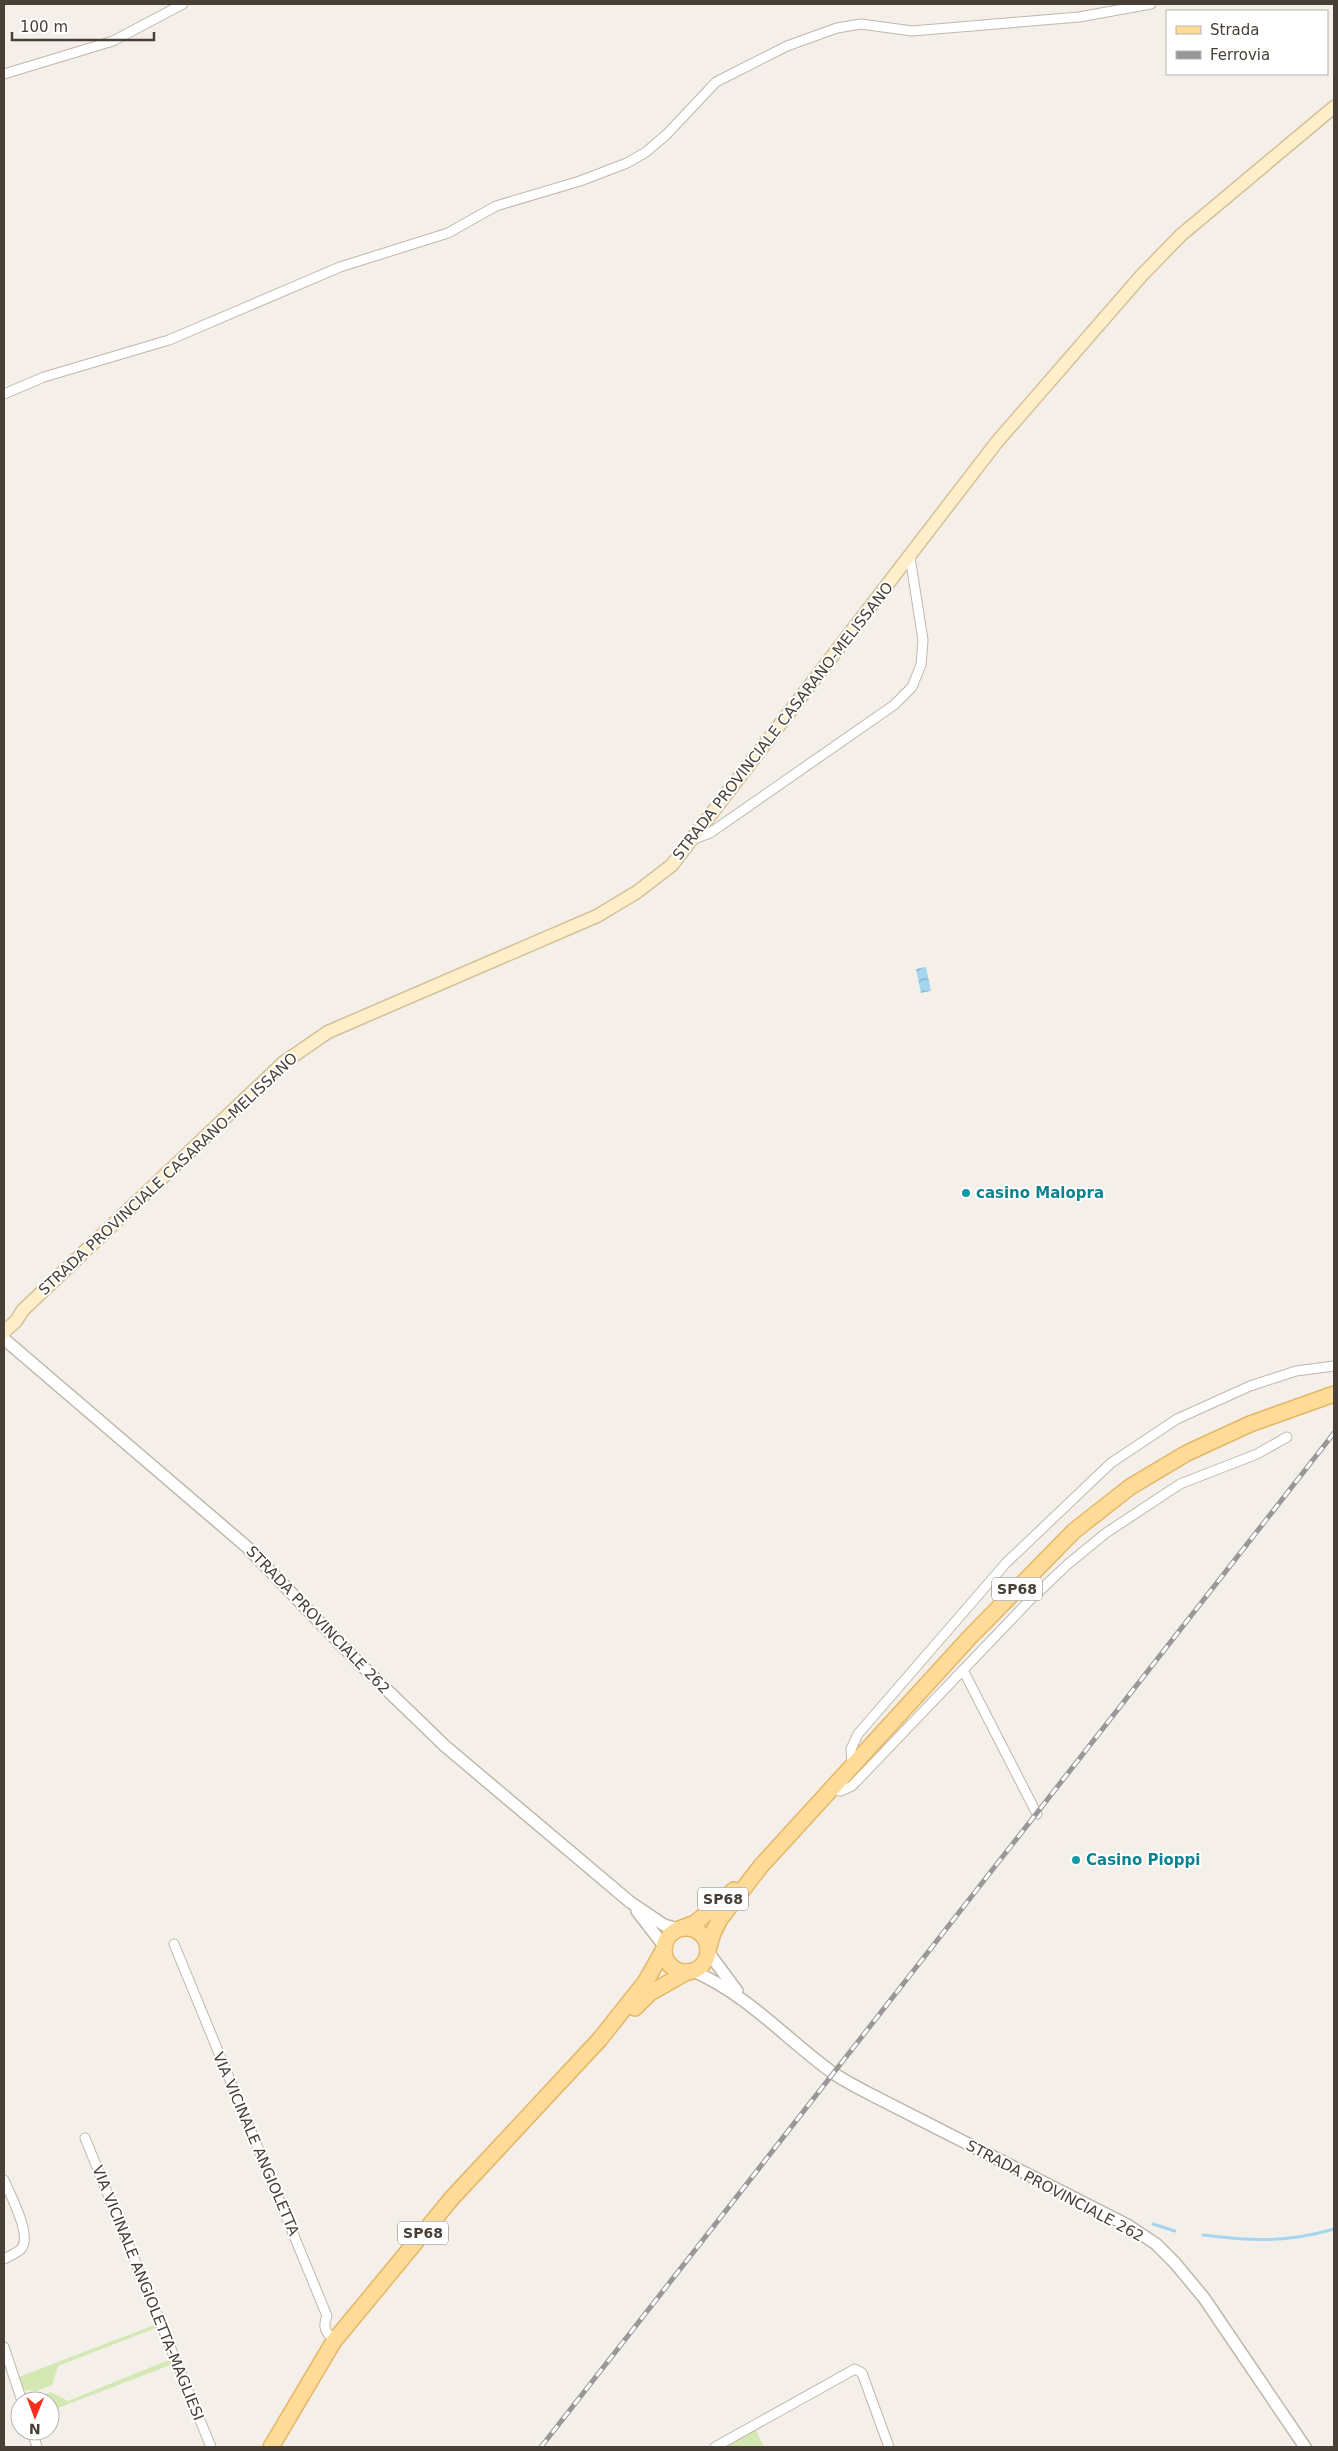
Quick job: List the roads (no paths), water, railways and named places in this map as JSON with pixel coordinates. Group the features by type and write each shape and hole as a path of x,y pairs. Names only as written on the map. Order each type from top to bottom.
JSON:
{"main road":[{"name":"STRADA PROVINCIALE CASARANO-MELISSANO","path":"4,1323 23,1310 283,1063 328,1032 597,916 637,892 672,865 996,443 1142,275 1181,235 1334,107"},
{"name":"STRADA PROVINCIALE CASARANO-MELISSANO","path":"4,1332 16,1322 23,1310"},
{"name":"SP68","path":"600,2039 650,1993 703,1964 713,1933 720,1919 761,1866 970,1637 1074,1531 1130,1487 1187,1453 1250,1424 1334,1394"},
{"name":"SP68","path":"271,2447 334,2341 452,2198 600,2039 646,1982 669,1936 680,1928 695,1922 711,1910 761,1866"},
{"name":"SP68","path":"680,1928 689,1928 705,1937 708,1951"},
{"path":"664,1948 668,1963 680,1971 690,1971"}],"street":[{"path":"4,74 113,41 183,4"},
{"path":"4,394 44,377 169,340 340,267 448,233 496,206 580,181 627,163 646,152 667,134 716,82 787,46 837,28 861,24 912,31 1079,17 1150,4"},
{"path":"691,840 710,832 855,733 894,705 912,687 921,665 923,640 910,557"},
{"name":"STRADA PROVINCIALE 262","path":"4,1339 247,1547 358,1662 445,1746 630,1902"},
{"path":"852,1765 851,1749 858,1734 1006,1563 1111,1463 1177,1419 1250,1386 1296,1371 1334,1366"},
{"path":"831,1789 841,1791 852,1786 1036,1594 1068,1564 1106,1533 1180,1484 1257,1454 1287,1437"},
{"path":"963,1670 1037,1814"},
{"path":"630,1902 664,1925 680,1928"},
{"path":"630,1902 664,1948"},
{"name":"VIA VICINALE ANGIOLETTA","path":"174,1944 326,2316 325,2331 334,2341"},
{"path":"708,1951 744,2000"},
{"path":"690,1971 724,1986 744,2000"},
{"name":"STRADA PROVINCIALE 262","path":"744,2000 842,2078 1129,2226 1156,2244 1175,2263 1204,2298 1305,2447"},
{"name":"VIA VICINALE ANGIOLETTA-MAGLIESI","path":"85,2138 211,2447"},
{"path":"4,2180 24,2227 26,2240 21,2250 4,2259"},
{"path":"4,2347 19,2391"},
{"path":"715,2447 855,2369 862,2374 889,2447"}],"water":[{"path":"926,967 931,991 921,993 916,969"}],"waterway":[{"path":"1153,2224 1175,2231"},
{"path":"1203,2235 1269,2240 1300,2237 1334,2229"}],"railway":[{"path":"541,2447 1334,1433"}],"place":[{"name":"casino Malopra","path":"966,1193"},
{"name":"Casino Pioppi","path":"1076,1860"}]}
